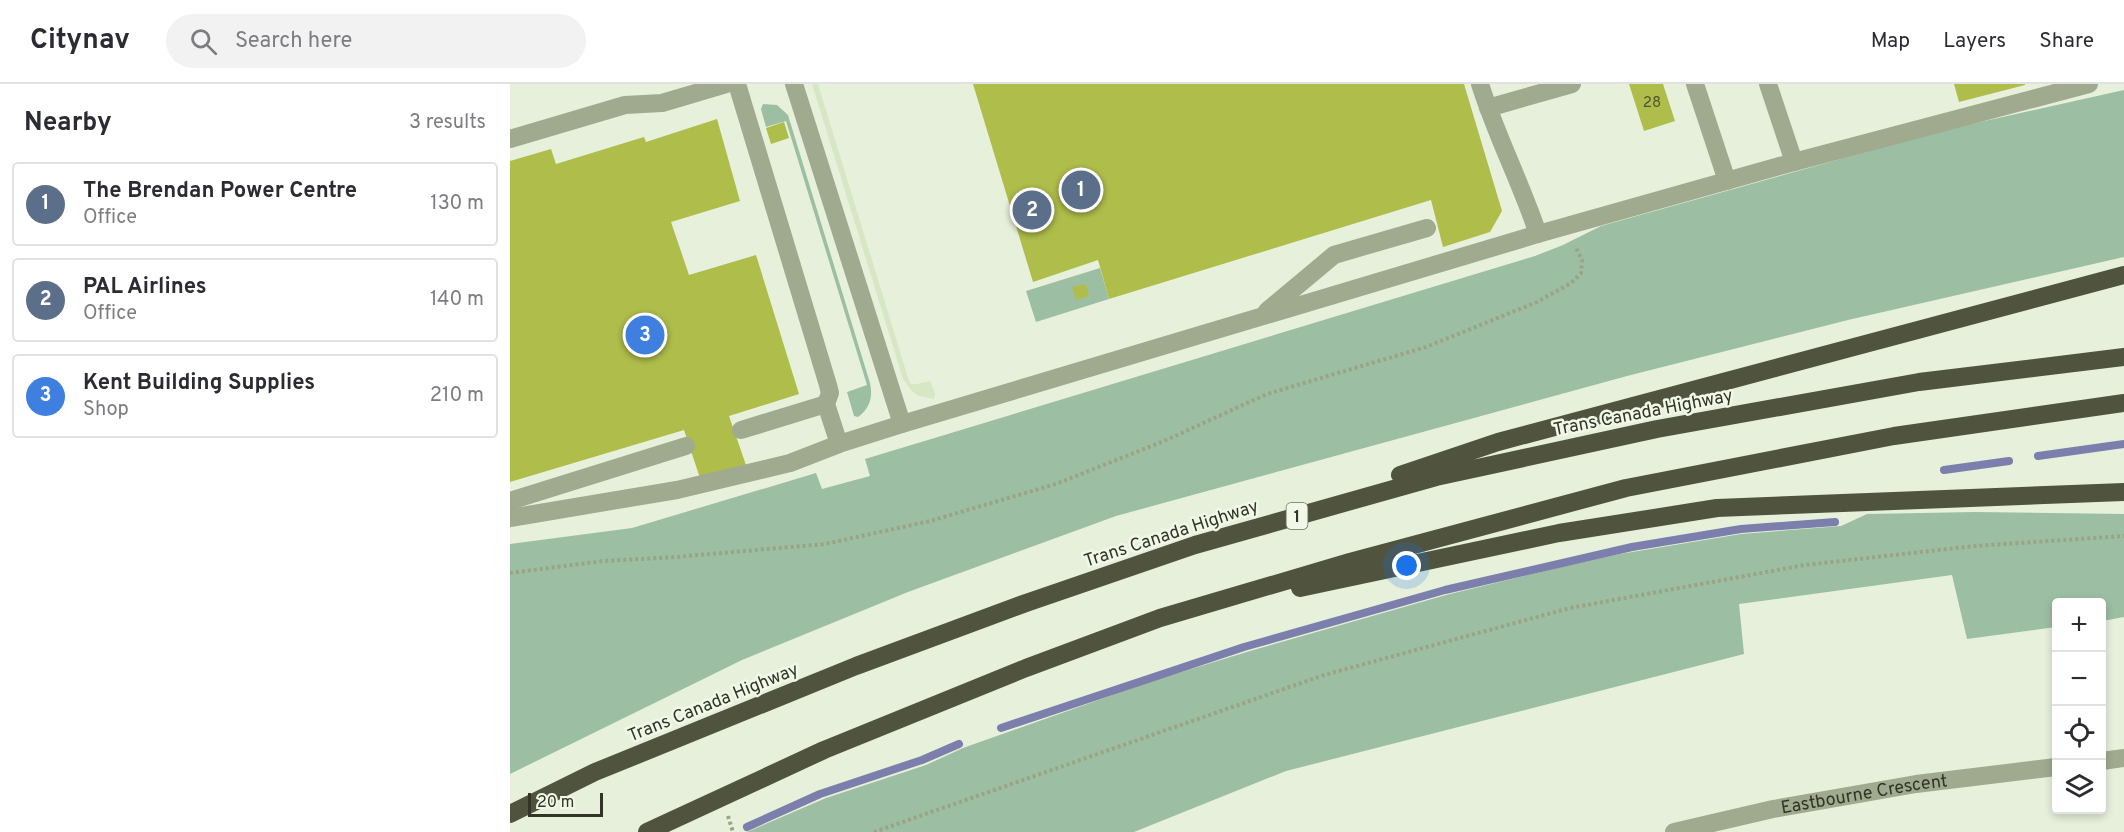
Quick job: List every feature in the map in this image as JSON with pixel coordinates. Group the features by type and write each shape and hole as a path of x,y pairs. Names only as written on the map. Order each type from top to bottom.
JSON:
{"highway":[{"path":"1195,545 1498,442 2124,274"},
{"name":"Trans Canada Highway","path":"510,814 595,772 856,666 1026,603 1195,545 1436,477 1657,429 1919,382 2124,357"},
{"path":"647,832 824,750 1026,668 1160,618 1350,562 1626,488 1894,436 2124,403"},
{"path":"1160,618 1559,533 1717,508 2124,492"}],"street":[{"path":"510,139 626,105 662,103 726,84"},
{"path":"737,84 828,385 830,393 826,404 839,444"},
{"path":"794,84 902,424"},
{"path":"1480,84 1528,203 1538,234"},
{"path":"1488,108 1572,84"},
{"path":"1695,84 1727,181"},
{"path":"1768,84 1794,162"},
{"path":"510,518 677,490 790,463 839,444 902,424 1565,226 1794,162 2089,84"},
{"path":"1260,317 1334,255 1427,228"},
{"path":"741,430 826,404"},
{"path":"510,501 686,446"},
{"path":"2106,761 2124,759"},
{"name":"Eastbourne Crescent","path":"1674,832 1773,809 1916,784 2052,767"}],"path":[{"path":"510,573 603,561 825,544 930,521 1056,484 1164,441 1267,394 1426,347 1537,302 1571,283 1581,273 1582,260 1565,226"},
{"path":"874,832 1324,675 1570,608 1805,565 1974,546 2124,536"}],"shaded area":[{"path":"812,84 818,84 909,381 911,384 917,384 930,381 935,394 934,399 919,396 903,379"},
{"path":"2124,90 2124,257 1848,320 1627,376 1116,516 908,592 742,660 510,774 510,544 632,528 816,473 822,489 870,476 865,459 1535,256 1601,226 1944,130"},
{"path":"763,104 777,105 788,115 870,383 870,402 858,417 854,416 847,392 867,385 786,121 766,127 761,109"},
{"path":"1100,268 1109,299 1036,322 1026,291"},
{"path":"1975,512 2124,514 2124,617 2106,620 2106,598 2052,598 2052,628 1967,639 1952,575 1739,604 1744,654 1286,771 1134,832 747,832 826,798 926,765 963,748 1152,681 1446,595 1620,554 1741,534 1841,526 1867,514"}],"building":[{"path":"973,84 1464,84 1502,211 1490,232 1443,247 1431,200 1109,299 1098,260 1033,282"},
{"path":"1629,84 1663,84 1675,121 1644,131"},
{"path":"1954,84 2025,84 2025,85 1959,102"},
{"path":"717,119 740,201 671,222 689,275 756,255 799,394 729,416 746,465 700,478 684,430 510,482 510,161 551,149 556,164 644,137 646,142"},
{"path":"784,122 789,138 771,144 766,128"},
{"path":"1086,284 1089,296 1076,300 1072,287"}],"waterway":[{"path":"2038,456 2124,444"},
{"path":"1944,470 2009,461"},
{"path":"1001,728 1244,647 1445,590 1632,547 1741,529 1835,522"},
{"path":"747,827 820,794 922,760 959,744"}],"place":[{"name":"The Brendan Power Centre","path":"1081,190"},
{"name":"PAL Airlines","path":"1032,210"},
{"name":"Kent Building Supplies","path":"645,335"}]}
